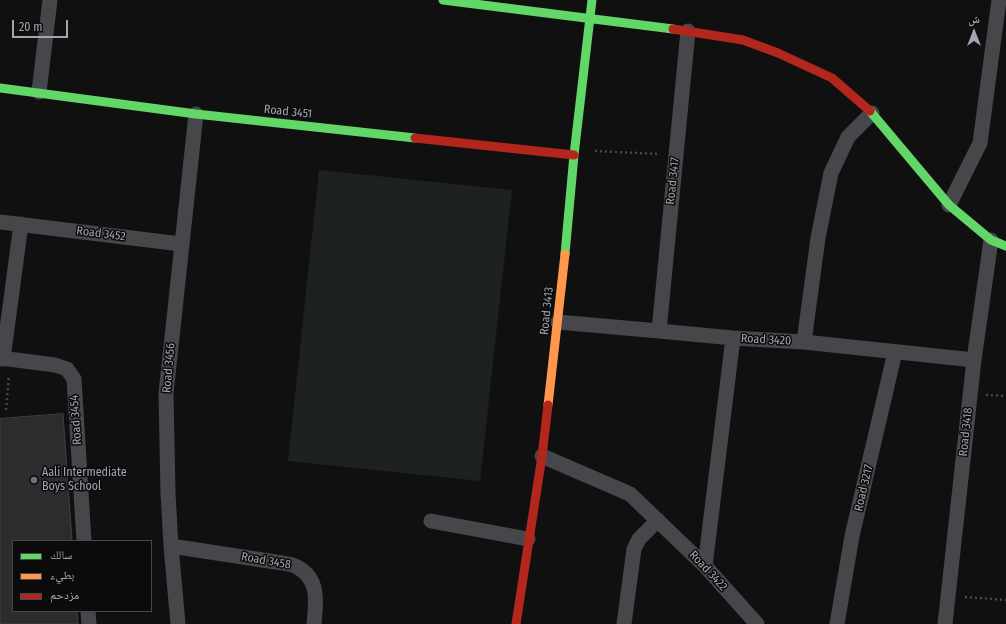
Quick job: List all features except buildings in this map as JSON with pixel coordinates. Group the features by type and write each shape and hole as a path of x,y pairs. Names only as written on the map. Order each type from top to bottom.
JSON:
{"street":[{"path":"39,92 50,0"},
{"path":"443,0 591,18 743,40 778,53 832,78 872,113 949,205 991,240 1006,246"},
{"name":"Road 3413","path":"516,624 528,538 542,456 558,322 592,0"},
{"path":"949,205 980,143 999,0"},
{"name":"Road 3417","path":"658,331 688,32"},
{"name":"Road 3451","path":"0,88 196,114 575,152"},
{"path":"804,342 818,238 831,173 848,137 872,113"},
{"name":"Road 3456","path":"178,624 168,493 166,393 196,114"},
{"name":"Road 3452","path":"0,222 181,244"},
{"path":"5,359 21,224"},
{"name":"Road 3418","path":"945,624 974,360 991,240"},
{"name":"Road 3420","path":"558,322 733,338 804,342 974,360"},
{"path":"705,566 733,338"},
{"name":"Road 3217","path":"838,624 852,536 895,352"},
{"name":"Road 3454","path":"5,359 55,365 67,369 74,379 84,540"},
{"name":"Road 3422","path":"542,456 630,494 705,566 757,624"},
{"path":"431,520 528,538"},
{"path":"624,624 634,549 639,539 658,520"},
{"name":"Road 3458","path":"171,546 297,566 310,576 316,591 314,624"},
{"path":"88,612 89,624"}],"path":[{"path":"575,152 676,155"},
{"path":"5,359 6,410"},
{"path":"948,596 1006,600"}],"shaded area":[{"path":"319,170 512,190 480,481 288,461"}],"traffic: fast":[{"path":"443,0 673,29"},
{"path":"565,254 574,155 592,0"},
{"path":"0,88 196,114 415,138"},
{"path":"870,111 949,205 991,240 1006,246"}],"traffic: slow":[{"path":"548,405 565,254"}],"traffic: jam":[{"path":"673,29 743,40 778,53 832,78 870,111"},
{"path":"415,138 574,155"},
{"path":"516,624 542,456 548,405"}],"place":[{"name":"Aali Intermediate Boys School","path":"34,480"}]}
